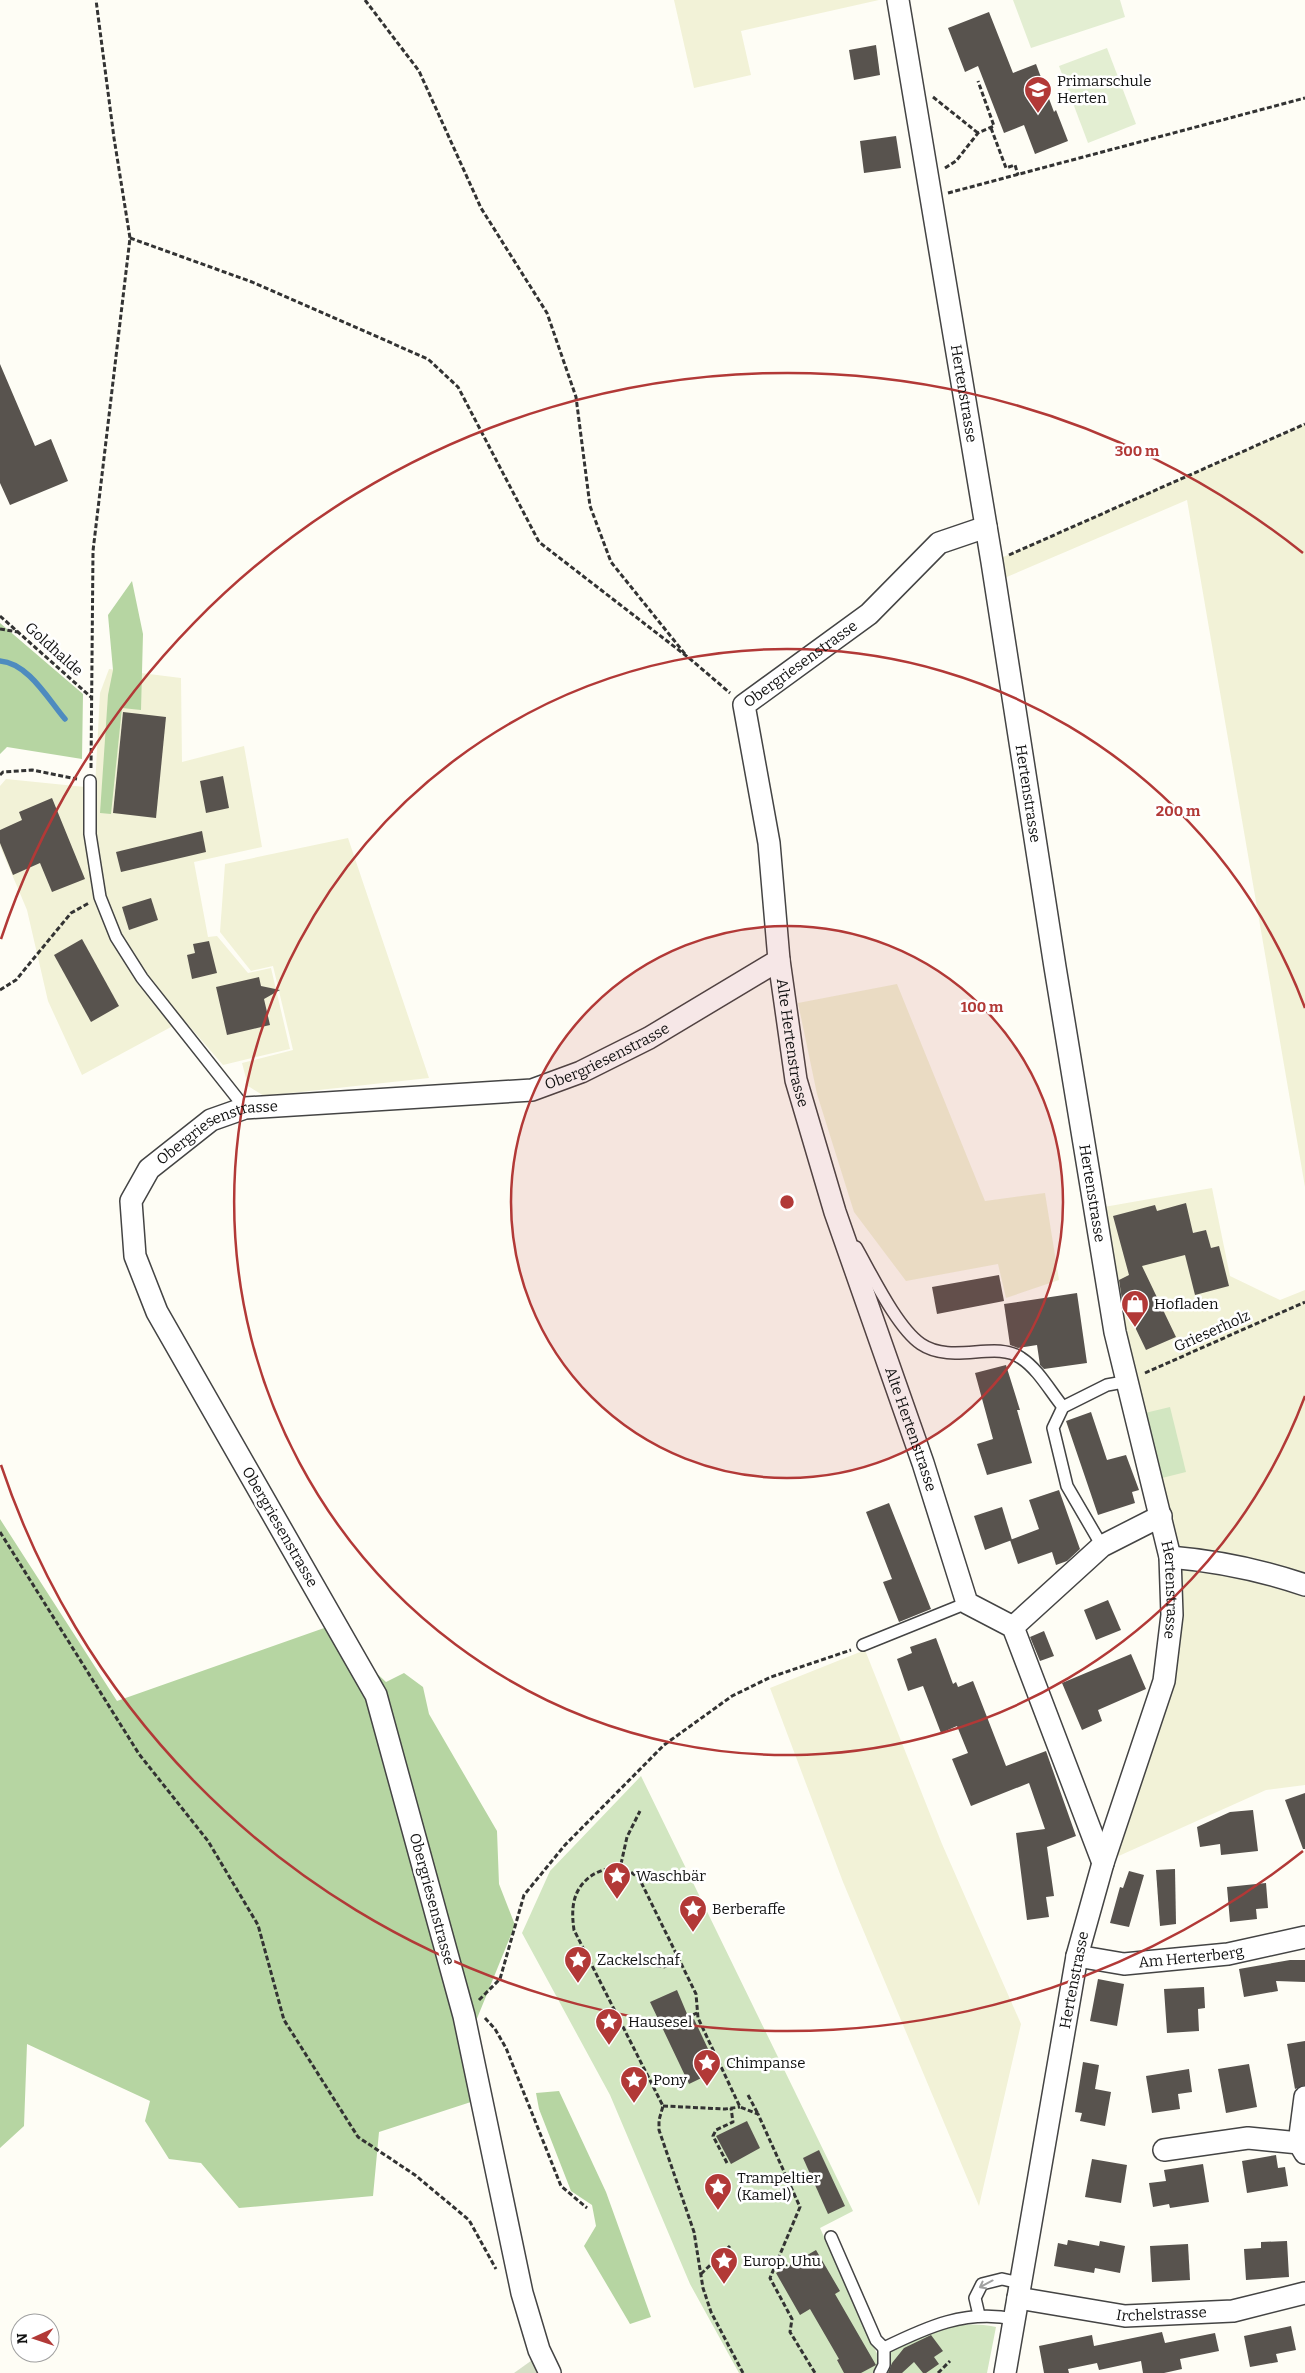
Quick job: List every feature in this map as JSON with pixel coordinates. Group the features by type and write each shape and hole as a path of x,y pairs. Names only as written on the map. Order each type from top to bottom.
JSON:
{"street":[{"name":"Hertenstrasse","path":"898,0 992,562 1054,967 1106,1277 1116,1332 1162,1516 1170,1556 1172,1615 1164,1681 1103,1863 1077,1956 1005,2373"},
{"name":"Obergriesenstrasse","path":"550,2373 539,2350 522,2293 464,2016 376,1695 157,1312 135,1256 131,1201 149,1169 211,1120 245,1108 532,1090 581,1072 649,1038 779,960 769,843 744,705 869,614 939,543 986,527"},
{"name":"Alte Hertenstrasse","path":"779,960 796,1080 835,1212 923,1463 967,1603"},
{"path":"1013,1627 1102,1546 1162,1516"},
{"path":"1170,1556 1208,1560 1265,1571 1305,1585"},
{"path":"967,1603 1013,1627 1103,1863"},
{"name":"Am Herterberg","path":"1077,1956 1124,1964 1228,1954 1305,1937"},
{"path":"1164,2150 1248,2138 1302,2148 1305,2097"},
{"name":"Irchelstrasse","path":"1017,2300 1125,2316 1233,2312 1305,2292"}],"lane":[{"path":"90,781 90,834 100,897 116,937 142,978 245,1108"},
{"path":"835,1212 894,1312 908,1332 920,1344 938,1352 954,1354 995,1352 1020,1356 1032,1367 1062,1407"},
{"path":"1102,1546 1067,1486 1053,1428 1062,1407 1107,1385 1129,1381"},
{"path":"863,1645 967,1603"},
{"path":"831,2237 876,2340 884,2348 884,2365 880,2373"},
{"path":"884,2348 923,2329 979,2315 1017,2300 1002,2279 982,2284 975,2298 979,2315"}],"path":[{"path":"0,775 4,772 32,770 90,781 93,698 93,551 130,238 114,138 96,0"},
{"path":"365,0 419,71 481,208 547,313 576,397 590,506 611,562 689,658"},
{"path":"950,166 978,133 994,126 978,81"},
{"path":"913,92 925,90 978,133"},
{"path":"930,198 1305,98"},
{"path":"991,128 1006,168 1015,165 1018,175"},
{"path":"130,238 252,282 428,359 458,387 539,542 689,658 744,705"},
{"path":"992,562 1305,424"},
{"name":"Goldhalde","path":"0,616 93,698"},
{"path":"0,629 19,632"},
{"path":"0,990 16,980 70,912 100,897"},
{"name":"Grieserholz","path":"1129,1381 1305,1302"},
{"path":"0,1532 139,1754 213,1849 258,1925 284,2020 358,2137 415,2176 469,2220 501,2276"},
{"path":"464,2016 500,1979 524,1895 565,1845 664,1745 732,1696 763,1680 863,1645"},
{"path":"621,1864 627,1837 640,1811"},
{"path":"621,1864 639,1878 696,1994 698,2018 740,2107"},
{"path":"621,1864 592,1876 576,1893 571,1910 574,1930 663,2106 659,2120 659,2130 694,2232 701,2274 711,2312 743,2373"},
{"path":"648,1956 651,1965 664,1967 679,1960"},
{"path":"666,2027 697,2013"},
{"path":"464,2016 484,2017 498,2034 506,2048 561,2186 587,2208"},
{"path":"748,2096 800,2206 770,2278 792,2318 790,2332 815,2373"},
{"path":"663,2106 740,2107 758,2114"},
{"path":"727,2163 713,2136 716,2130 733,2122 731,2108"},
{"path":"701,2274 730,2246"},
{"path":"938,2373 950,2361"}],"green space":[{"path":"674,0 879,0 741,31 751,75 694,88"},
{"path":"1013,0 1120,0 1125,17 1031,48"},
{"path":"1107,48 1136,124 1088,143 1059,66"},
{"path":"1305,424 1305,1187 1187,500 1002,579 1104,1207 1212,1188 1230,1276 1280,1300 1305,1290 1305,1785 1266,1790 1103,1863 1172,1615 1129,1381 992,562"},
{"path":"132,581 143,634 141,710 122,708 111,814 100,813 108,695 113,670 108,615"},
{"path":"0,623 83,694 82,759 7,747 0,754"},
{"path":"109,669 181,678 182,762 244,746 262,847 194,862 208,937 217,936 248,973 271,968 290,1049 223,1065 184,1020 82,1075 48,1001 27,910 0,846 0,786 6,779 95,788 100,693"},
{"path":"348,838 429,1078 264,1096 248,1086 242,1063 293,1050 273,966 251,971 220,932 225,864"},
{"path":"897,984 985,1201 1045,1193 1059,1280 1006,1298 998,1264 906,1281 854,1212 817,1094 798,1003"},
{"path":"1170,1407 1186,1472 1162,1478 1145,1413"},
{"path":"0,1519 117,1701 327,1627 386,1682 404,1673 423,1687 429,1714 497,1831 499,1884 515,1925 465,2048 474,2101 379,2132 373,2196 239,2208 201,2163 169,2159 145,2121 150,2101 27,2044 24,2126 0,2148"},
{"path":"865,1650 942,1844 1021,2024 979,2206 843,1882 770,1688"},
{"path":"641,1776 853,2211 820,2228 878,2356 948,2328 962,2325 996,2327 987,2373 739,2373 690,2284 610,2095 522,1933 550,1871"},
{"path":"559,2091 606,2192 651,2317 630,2324 584,2246 596,2226 592,2205 571,2191 539,2109 536,2093"},
{"path":"535,2358 541,2373 514,2373"}],"building":[{"path":"989,12 1013,73 1036,64 1054,112 1056,110 1068,141 1035,154 1024,125 1004,133 978,66 965,72 948,28"},
{"path":"876,45 880,75 854,80 849,50"},
{"path":"896,136 901,168 864,173 860,141"},
{"path":"0,364 35,446 51,439 68,481 10,505 0,483"},
{"path":"123,712 166,717 156,818 113,813"},
{"path":"223,776 229,808 206,813 200,781"},
{"path":"52,798 85,879 52,892 40,863 13,875 0,843 0,830 22,820 19,812"},
{"path":"202,831 206,852 121,872 116,852"},
{"path":"151,898 158,920 129,930 122,907"},
{"path":"82,939 119,1006 91,1022 54,955"},
{"path":"209,941 217,973 192,979 187,955 195,953 193,944"},
{"path":"259,977 261,986 280,990 264,999 270,1025 227,1035 216,987"},
{"path":"1186,1203 1193,1233 1206,1230 1211,1248 1219,1246 1229,1286 1195,1295 1185,1255 1142,1266 1176,1337 1146,1350 1122,1300 1119,1280 1129,1275 1113,1216 1155,1205 1157,1211"},
{"path":"999,1275 1004,1301 937,1314 932,1287"},
{"path":"1077,1293 1087,1363 1044,1369 1040,1365 1037,1345 1018,1348 1010,1345 1004,1304"},
{"path":"1006,1365 1020,1410 1017,1410 1032,1463 987,1475 977,1444 993,1439 975,1373"},
{"path":"1091,1412 1107,1460 1126,1455 1139,1490 1132,1492 1135,1503 1098,1515 1066,1421"},
{"path":"1059,1490 1080,1549 1067,1561 1056,1565 1052,1552 1018,1564 1010,1540 1039,1529 1029,1500"},
{"path":"889,1503 931,1609 899,1622 883,1582 892,1579 866,1512"},
{"path":"1002,1507 1012,1540 985,1550 974,1516"},
{"path":"1108,1600 1121,1630 1096,1640 1084,1610"},
{"path":"1044,1631 1054,1656 1040,1661 1030,1637"},
{"path":"936,1638 953,1684 956,1682 958,1687 973,1681 1006,1766 1046,1751 1076,1836 1047,1847 1054,1896 1046,1897 1049,1917 1027,1920 1016,1833 1045,1829 1029,1783 971,1806 952,1759 968,1753 957,1726 941,1733 923,1686 908,1691 897,1659 912,1653 910,1647"},
{"path":"1131,1654 1146,1689 1098,1710 1102,1721 1082,1730 1062,1683"},
{"path":"1305,1793 1305,1849 1303,1849 1285,1800"},
{"path":"1253,1810 1258,1851 1221,1855 1220,1844 1200,1847 1197,1827 1230,1812"},
{"path":"1175,1869 1176,1924 1160,1926 1156,1870"},
{"path":"1129,1871 1144,1875 1129,1927 1110,1923 1120,1887 1123,1888"},
{"path":"1266,1883 1268,1908 1256,1909 1257,1919 1230,1922 1227,1887"},
{"path":"1290,1960 1305,1960 1305,1982 1276,1981 1278,1991 1244,1997 1239,1969"},
{"path":"1098,1979 1124,1984 1117,2026 1090,2021"},
{"path":"1204,1987 1205,2008 1198,2009 1199,2031 1167,2033 1164,1989"},
{"path":"677,1990 690,2021 694,2019 718,2070 689,2084 650,2002"},
{"path":"1305,2041 1305,2085 1295,2089 1287,2044"},
{"path":"1083,2062 1099,2065 1095,2089 1111,2092 1105,2126 1080,2121 1082,2113 1075,2112"},
{"path":"1249,2064 1257,2107 1226,2113 1218,2069"},
{"path":"1189,2069 1192,2092 1178,2094 1180,2109 1152,2113 1146,2076"},
{"path":"747,2121 760,2148 731,2164 716,2136"},
{"path":"819,2150 845,2206 828,2214 803,2158"},
{"path":"1276,2155 1278,2168 1285,2167 1288,2186 1247,2193 1242,2161"},
{"path":"1092,2159 1127,2165 1121,2203 1085,2197"},
{"path":"1203,2164 1209,2202 1170,2208 1169,2204 1153,2207 1149,2183 1166,2181 1164,2170"},
{"path":"1068,2240 1099,2246 1100,2241 1125,2246 1120,2273 1095,2268 1094,2273 1054,2266 1058,2243 1067,2245"},
{"path":"1287,2241 1289,2277 1246,2280 1244,2249 1261,2248 1261,2242"},
{"path":"1188,2244 1190,2280 1152,2282 1150,2246"},
{"path":"816,2250 840,2291 835,2294 876,2365 861,2373 844,2373 837,2360 839,2359 810,2309 800,2315 776,2273"},
{"path":"1291,2326 1296,2350 1276,2354 1278,2362 1250,2367 1244,2336"},
{"path":"1162,2332 1165,2343 1215,2333 1219,2351 1180,2359 1182,2369 1164,2373 1143,2373 1141,2361 1099,2370 1097,2363 1068,2369 1069,2373 1044,2373 1039,2346 1092,2335 1094,2346"},
{"path":"931,2335 943,2351 934,2357 939,2364 926,2373 923,2373 914,2362 902,2373 888,2373 892,2363 904,2348"}],"waterway":[{"path":"0,661 20,668 37,683 65,719"}],"place":[{"name":"Primarschule Herten","path":"1038,114"},
{"name":"Hofladen","path":"1135,1328"},
{"name":"Waschbär","path":"617,1900"},
{"name":"Berberaffe","path":"693,1933"},
{"name":"Zackelschaf","path":"578,1984"},
{"name":"Hausesel","path":"609,2046"},
{"name":"Chimpanse","path":"707,2087"},
{"name":"Pony","path":"634,2104"},
{"name":"Trampeltier (Kamel)","path":"718,2211"},
{"name":"Europ. Uhu","path":"724,2285"}]}
